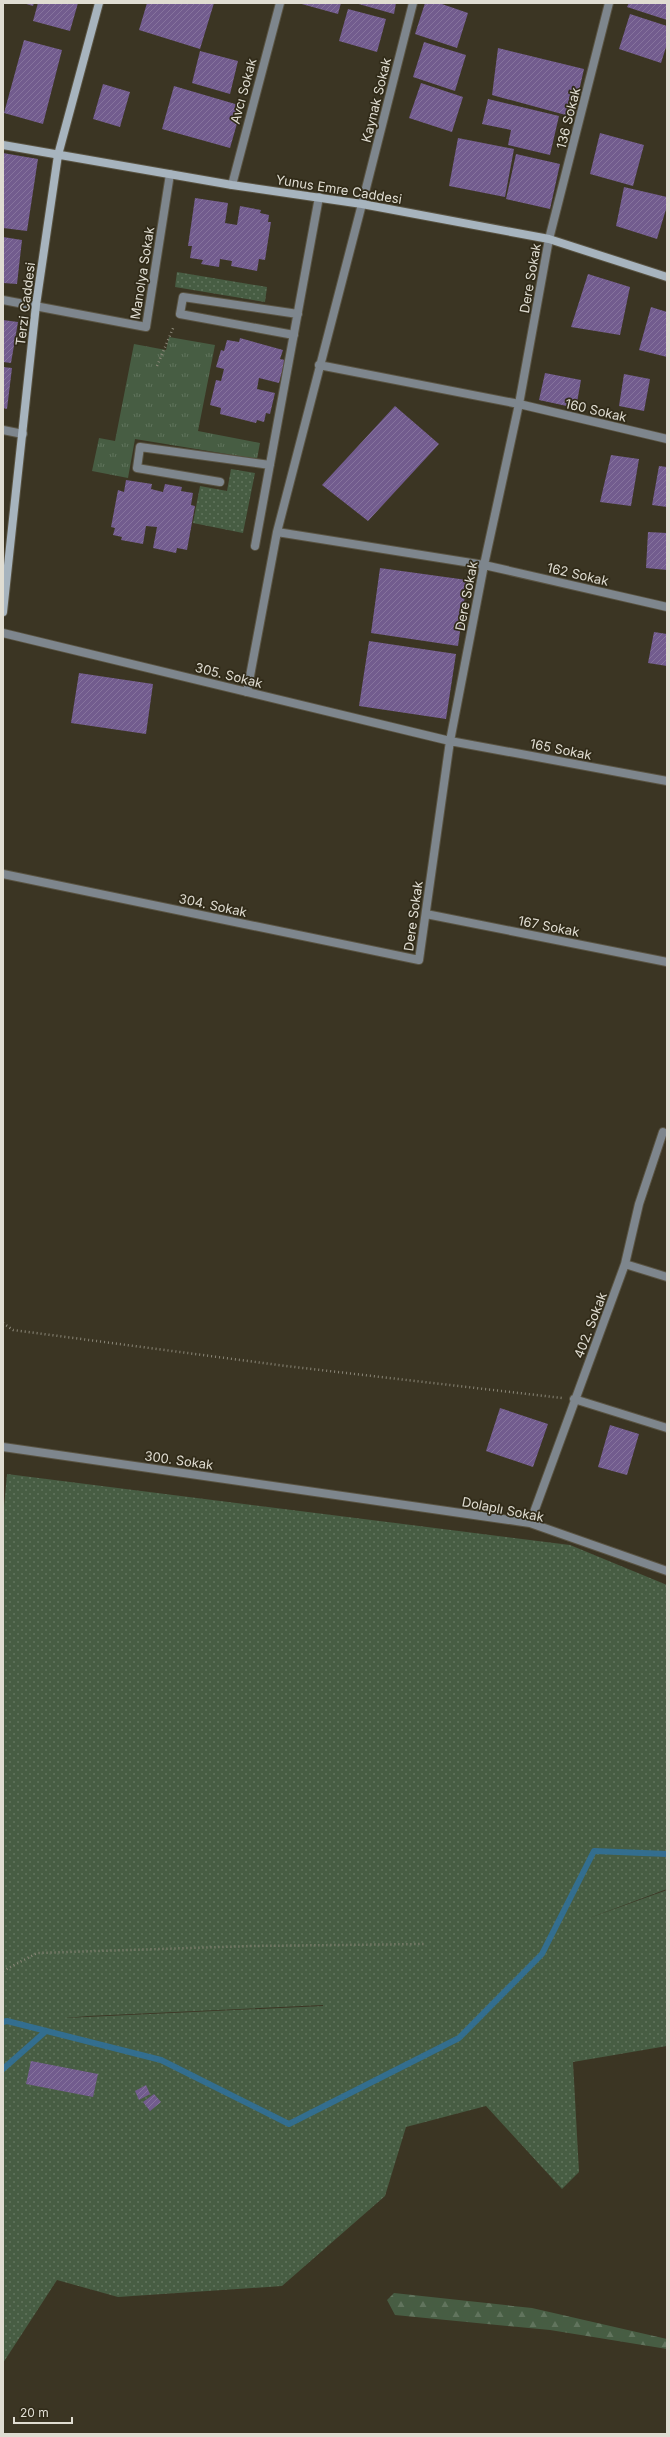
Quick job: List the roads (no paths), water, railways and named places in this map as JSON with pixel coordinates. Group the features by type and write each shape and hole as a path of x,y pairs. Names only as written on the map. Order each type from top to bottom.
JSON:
{"street":[{"name":"Terzi Caddesi","path":"3,612 36,305 58,155 99,3"},
{"name":"Avcı Sokak","path":"232,185 280,3"},
{"name":"Kaynak Sokak","path":"246,692 277,532 413,3"},
{"name":"136 Sokak","path":"549,239 610,3"},
{"name":"Yunus Emre Caddesi","path":"3,145 232,185 362,204 549,239 667,277"},
{"name":"Manolya Sokak","path":"3,300 36,305 146,327 170,174"},
{"path":"255,546 320,197"},
{"name":"Dere Sokak","path":"419,960 450,740 484,565 520,404 549,239"},
{"path":"294,335 180,314 183,297 298,314"},
{"name":"160 Sokak","path":"319,365 520,404 667,439"},
{"path":"3,430 23,434"},
{"path":"220,482 137,468 140,448 270,464"},
{"name":"162 Sokak","path":"277,532 484,565 667,607"},
{"name":"305. Sokak","path":"3,633 450,740"},
{"name":"165 Sokak","path":"450,740 667,781"},
{"name":"304. Sokak","path":"3,874 419,960"},
{"name":"167 Sokak","path":"426,914 667,962"},
{"name":"402. Sokak","path":"530,1523 574,1399 625,1264 639,1204 663,1132"},
{"path":"625,1264 667,1277"},
{"path":"574,1399 667,1428"},
{"name":"300. Sokak","path":"3,1447 352,1496"},
{"name":"Dolaplı Sokak","path":"352,1496 530,1523 667,1571"}],"waterway":[{"path":"3,2022 7,2021 161,2060 289,2124 459,2038 542,1954 594,1851 667,1854"},
{"path":"3,2069 46,2031"}]}
